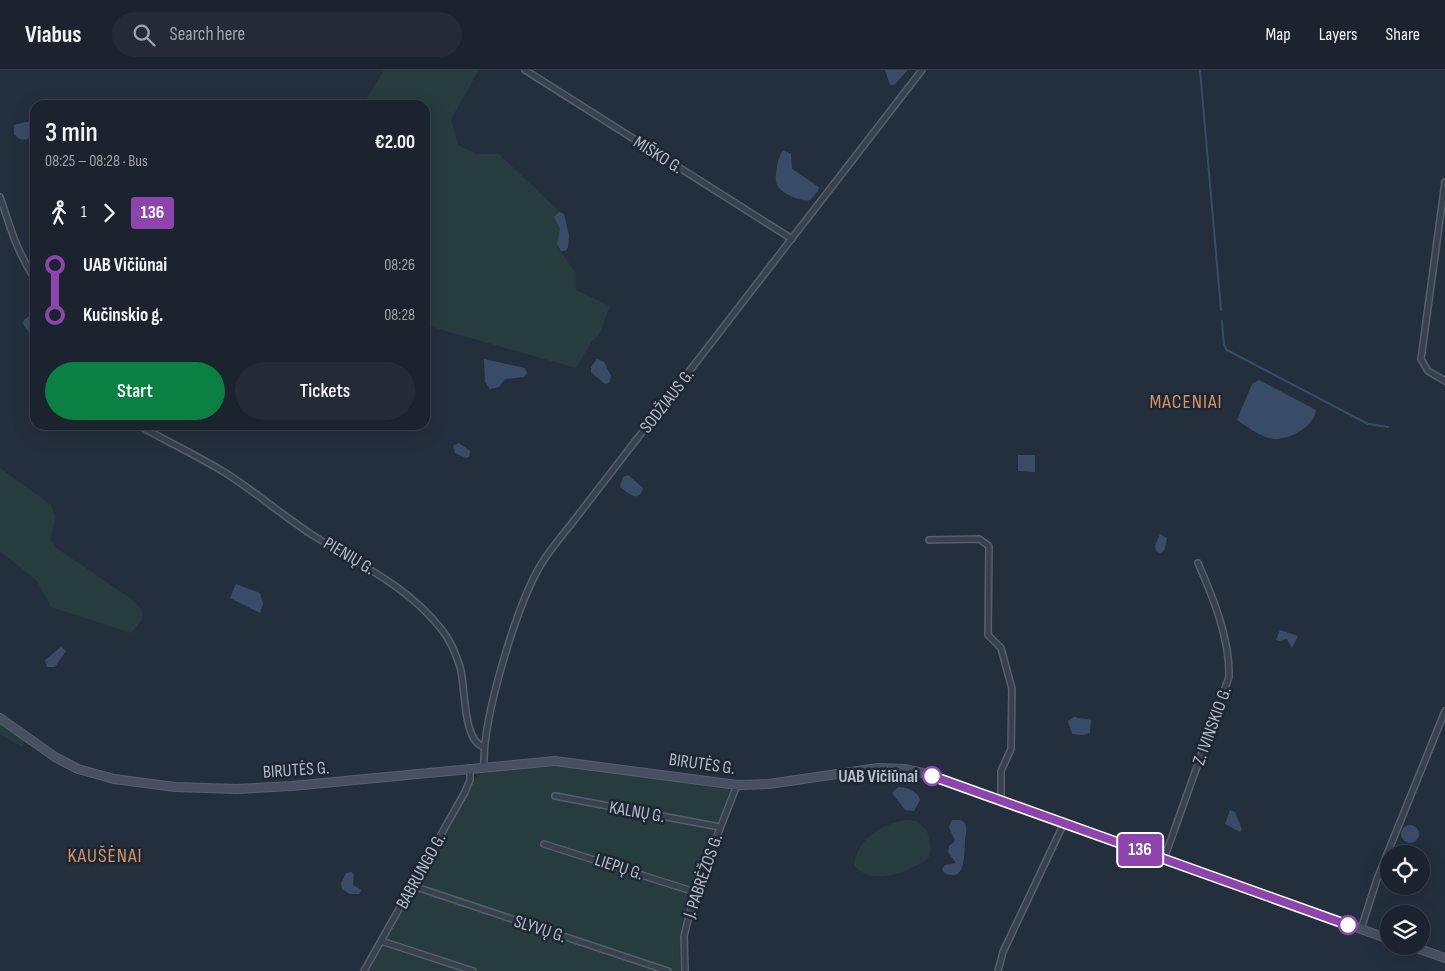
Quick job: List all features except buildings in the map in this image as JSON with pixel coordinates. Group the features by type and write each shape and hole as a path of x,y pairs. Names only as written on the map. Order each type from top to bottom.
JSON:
{"main road":[{"name":"BIRUTĖS G.","path":"0,718 55,757 78,770 114,779 156,785 211,789 266,788 539,762 578,763 737,785 769,784 892,768 923,773 1380,936"},
{"path":"1430,953 1445,958"}],"street":[{"name":"MIŠKO G.","path":"525,70 792,239"},
{"name":"SODŽIAUS G.","path":"484,767 484,747 511,639 530,586 541,565 576,517 922,70"},
{"path":"1445,182 1421,359 1428,371 1445,381"},
{"path":"0,197 12,237 21,258 30,272"},
{"name":"PIENIŲ G.","path":"147,430 225,473 314,536 388,580 416,601 443,630 452,646 461,668 470,731 477,744 484,747"},
{"path":"929,540 979,539 989,546 988,636 1001,648 1012,689 1011,749 1001,771 1001,801"},
{"name":"Z. IVINSKIO G.","path":"1164,859 1229,677 1227,656 1219,621 1198,563"},
{"path":"1362,929 1377,879 1445,710"},
{"name":"BABRUNGO G.","path":"364,971 465,792 470,780 470,768"},
{"name":"J. PABRĖŽOS G.","path":"684,971 684,936 695,892 737,785"},
{"name":"KALNŲ G.","path":"555,796 720,827"},
{"path":"998,971 1003,952 1064,823"},
{"name":"LIEPŲ G.","path":"544,844 695,892"},
{"name":"SLYVŲ G.","path":"413,886 668,971"},
{"path":"381,941 473,971"}],"green space":[{"path":"384,70 479,70 451,119 458,145 477,154 499,154 561,213 558,212 555,219 560,229 558,248 575,272 576,290 610,306 599,335 592,341 576,368 430,326 430,100 366,100"},
{"path":"0,468 51,505 55,516 51,540 55,547 133,600 142,610 142,619 131,633 51,607 37,581 0,551"},
{"path":"0,723 25,741 22,747 0,734"},
{"path":"534,766 572,766 732,790 704,855 687,902 680,948 681,971 369,971 476,778 483,771"},
{"path":"906,820 917,821 927,831 931,848 926,860 900,873 883,876 867,875 854,865 856,856 865,840 888,825"}],"water":[{"path":"885,70 907,71 894,85 890,85"},
{"path":"30,121 30,137 26,140 18,138 14,134 14,125"},
{"path":"783,150 791,154 792,169 819,187 810,200 801,200 790,196 778,186 776,170"},
{"path":"559,212 564,214 569,235 568,248 565,251 561,251 557,244 560,229 554,217"},
{"path":"30,315 30,333 23,324 24,320"},
{"path":"484,359 525,368 527,373 524,377 505,379 499,387 490,389 485,382"},
{"path":"597,359 604,362 611,376 609,383 605,384 591,372 591,367"},
{"path":"1259,380 1316,410 1305,428 1291,436 1276,439 1261,435 1237,420 1252,384"},
{"path":"459,443 470,451 469,457 465,458 455,453 453,446"},
{"path":"1018,455 1035,455 1035,472 1018,471"},
{"path":"628,475 643,488 639,495 633,496 620,487 623,477"},
{"path":"1160,534 1167,538 1164,551 1160,553 1156,551 1155,546"},
{"path":"236,584 260,593 263,604 260,613 230,598"},
{"path":"1280,630 1298,636 1292,648 1287,639 1276,640"},
{"path":"61,647 66,651 55,667 47,667 45,660"},
{"path":"1074,717 1091,720 1090,733 1083,735 1072,734 1068,721"},
{"path":"898,787 911,790 919,797 920,800 914,811 905,810 892,793"},
{"path":"1230,810 1235,812 1242,829 1240,832 1225,824"},
{"path":"952,820 961,820 966,826 964,861 960,872 956,875 943,872 942,869 945,865 956,863 948,852 949,846 955,841 949,827"},
{"path":"1410,825 1416,828 1419,834 1416,840 1410,843 1404,840 1401,834 1404,828"},
{"path":"352,872 354,875 353,885 361,890 359,894 350,894 342,889 341,883 346,873"}],"waterway":[{"path":"1200,70 1221,310"},
{"path":"1222,321 1224,345 1227,350 1368,424 1388,427"}],"bus line":[{"name":"136","path":"932,776 1348,925"}],"place":[{"name":"UAB Vičiūnai","path":"932,776"}],"district":[{"name":"MACENIAI","path":"1186,402"},
{"name":"KAUŠĖNAI","path":"105,856"}]}
